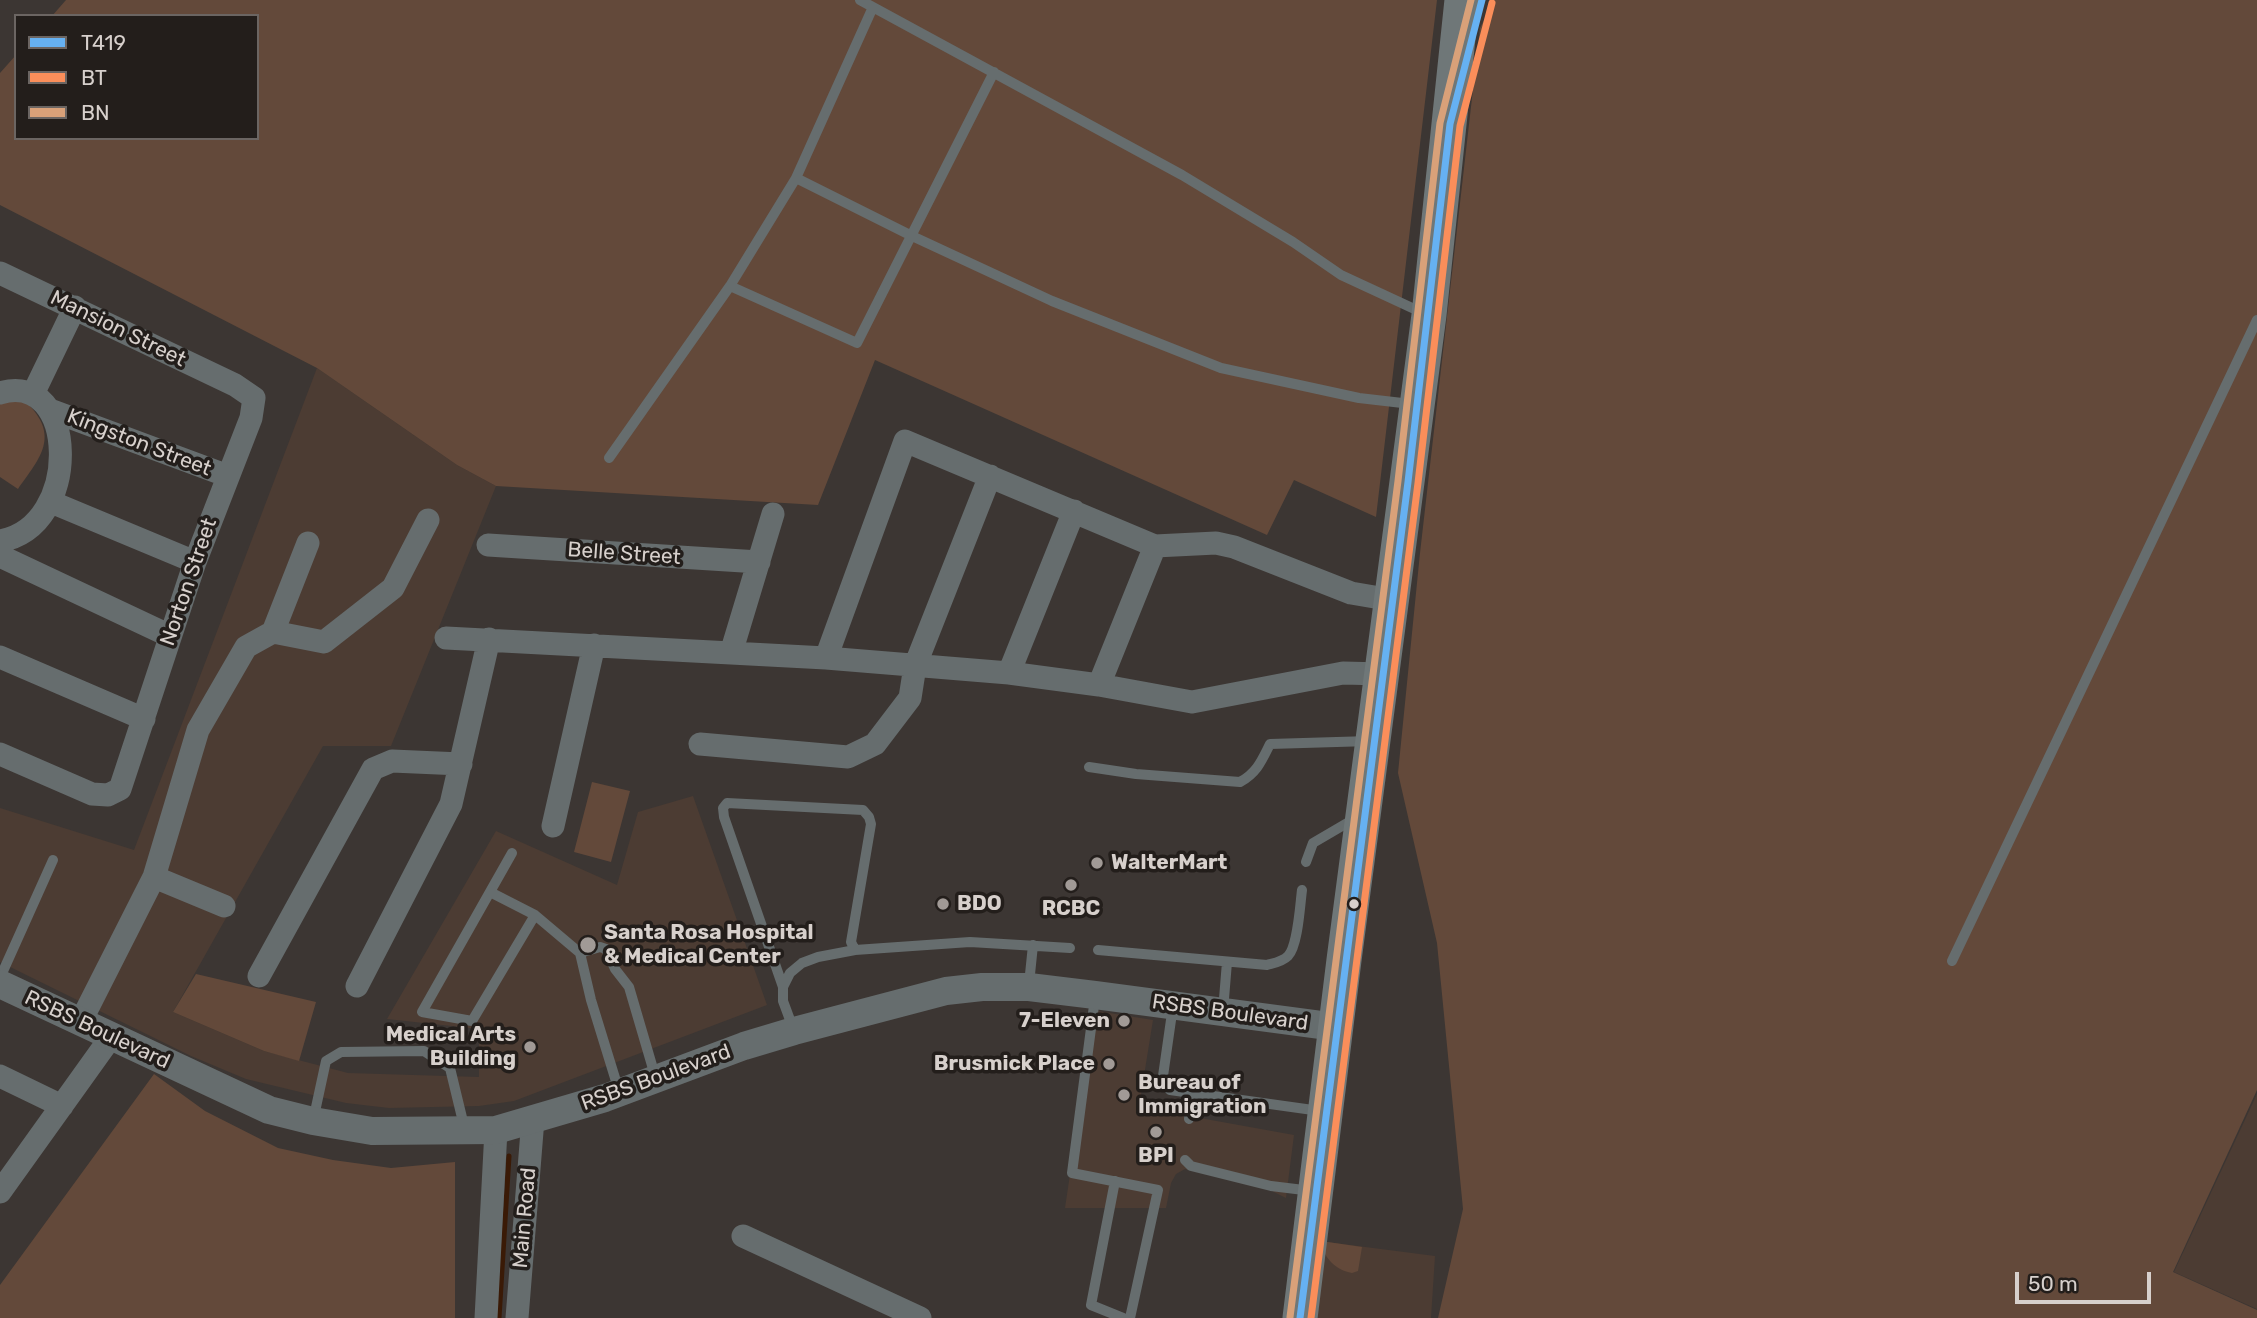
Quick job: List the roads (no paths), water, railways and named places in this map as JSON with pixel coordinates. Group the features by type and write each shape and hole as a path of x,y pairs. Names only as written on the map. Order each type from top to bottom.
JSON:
{"main road":[{"path":"1300,1318 1429,315 1462,0"},
{"path":"1450,124 1482,0"}],"street":[{"name":"Mansion Street","path":"0,273 235,385"},
{"path":"0,541 15,539 35,523 51,502 59,478 62,451 42,402 75,307"},
{"name":"Norton Street","path":"0,754 92,794 108,795 120,789 195,562 251,418 254,398 235,385"},
{"name":"Kingston Street","path":"3,390 42,402 228,476"},
{"path":"825,658 905,442 1155,546 1216,543 1234,547 1350,593 1392,600"},
{"path":"700,744 848,757 875,744 910,698 915,666 990,476"},
{"path":"51,502 195,562"},
{"path":"1009,673 1074,511"},
{"path":"731,653 773,514"},
{"path":"273,632 324,642 393,588 428,520"},
{"path":"80,1023 154,877 198,730 246,648 273,632 308,543"},
{"name":"Belle Street","path":"488,545 759,562"},
{"path":"1099,685 1155,546"},
{"path":"0,556 170,636"},
{"path":"446,638 825,658 1009,673 1099,685 1192,702 1343,673 1383,674"},
{"path":"357,986 451,804 489,639"},
{"path":"553,826 594,645"},
{"path":"0,657 144,719"},
{"path":"259,976 373,769 392,761 461,764"},
{"path":"154,877 223,906"},
{"name":"RSBS Boulevard","path":"0,984 269,1110 313,1121 372,1130 496,1130 619,1092 744,1046 794,1031 946,991 982,987 1029,987 1336,1027"},
{"path":"0,1192 111,1037"},
{"path":"0,1076 62,1106"},
{"name":"Main Road","path":"517,1318 533,1119"},
{"name":"Main Road","path":"486,1318 496,1130"},
{"path":"743,1236 920,1318"}],"lane":[{"path":"860,0 1182,175 1293,242 1341,275 1429,315"},
{"path":"608,458 730,286 796,178 873,8"},
{"path":"730,286 857,343 994,72"},
{"path":"796,178 1052,301 1221,368 1359,398 1417,405"},
{"path":"1952,961 2257,320"},
{"path":"1089,767 1136,774 1240,782 1251,776 1260,765 1270,744 1373,741"},
{"path":"794,1031 783,1001 782,986 724,817 723,808 727,803 863,810 871,824 851,942 855,950"},
{"path":"1306,862 1308,850 1319,837 1363,814"},
{"path":"513,853 422,1012 472,1021 535,915"},
{"path":"0,978 53,860"},
{"path":"1098,950 1267,965 1290,955 1302,890"},
{"path":"490,892 535,915 580,953 591,1000 619,1092"},
{"path":"782,986 790,973 802,963 855,950 970,942 1070,948"},
{"path":"1029,987 1033,945"},
{"path":"580,953 600,947 606,949 615,969 629,987 656,1079"},
{"path":"1223,1011 1227,962"},
{"path":"1095,995 1072,1172 1158,1189 1130,1318"},
{"path":"1173,1006 1163,1076 1164,1084 1170,1090 1326,1112"},
{"path":"313,1121 326,1061 341,1052 424,1052 450,1068 465,1130"},
{"path":"1189,1119 1192,1093"},
{"path":"1185,1160 1191,1166 1271,1186 1316,1191"},
{"path":"1115,1181 1091,1304 1124,1318"}],"waterway":[{"path":"499,1318 509,1156"}],"place":[{"name":"WalterMart","path":"1097,863"},
{"name":"RCBC","path":"1071,885"},
{"name":"BDO","path":"943,904"},
{"name":"Santa Rosa Hospital & Medical Center","path":"588,945"},
{"name":"7-Eleven","path":"1124,1021"},
{"name":"Medical Arts Building","path":"530,1047"},
{"name":"Brusmick Place","path":"1109,1064"},
{"name":"Bureau of Immigration","path":"1124,1095"},
{"name":"BPI","path":"1156,1132"}]}
